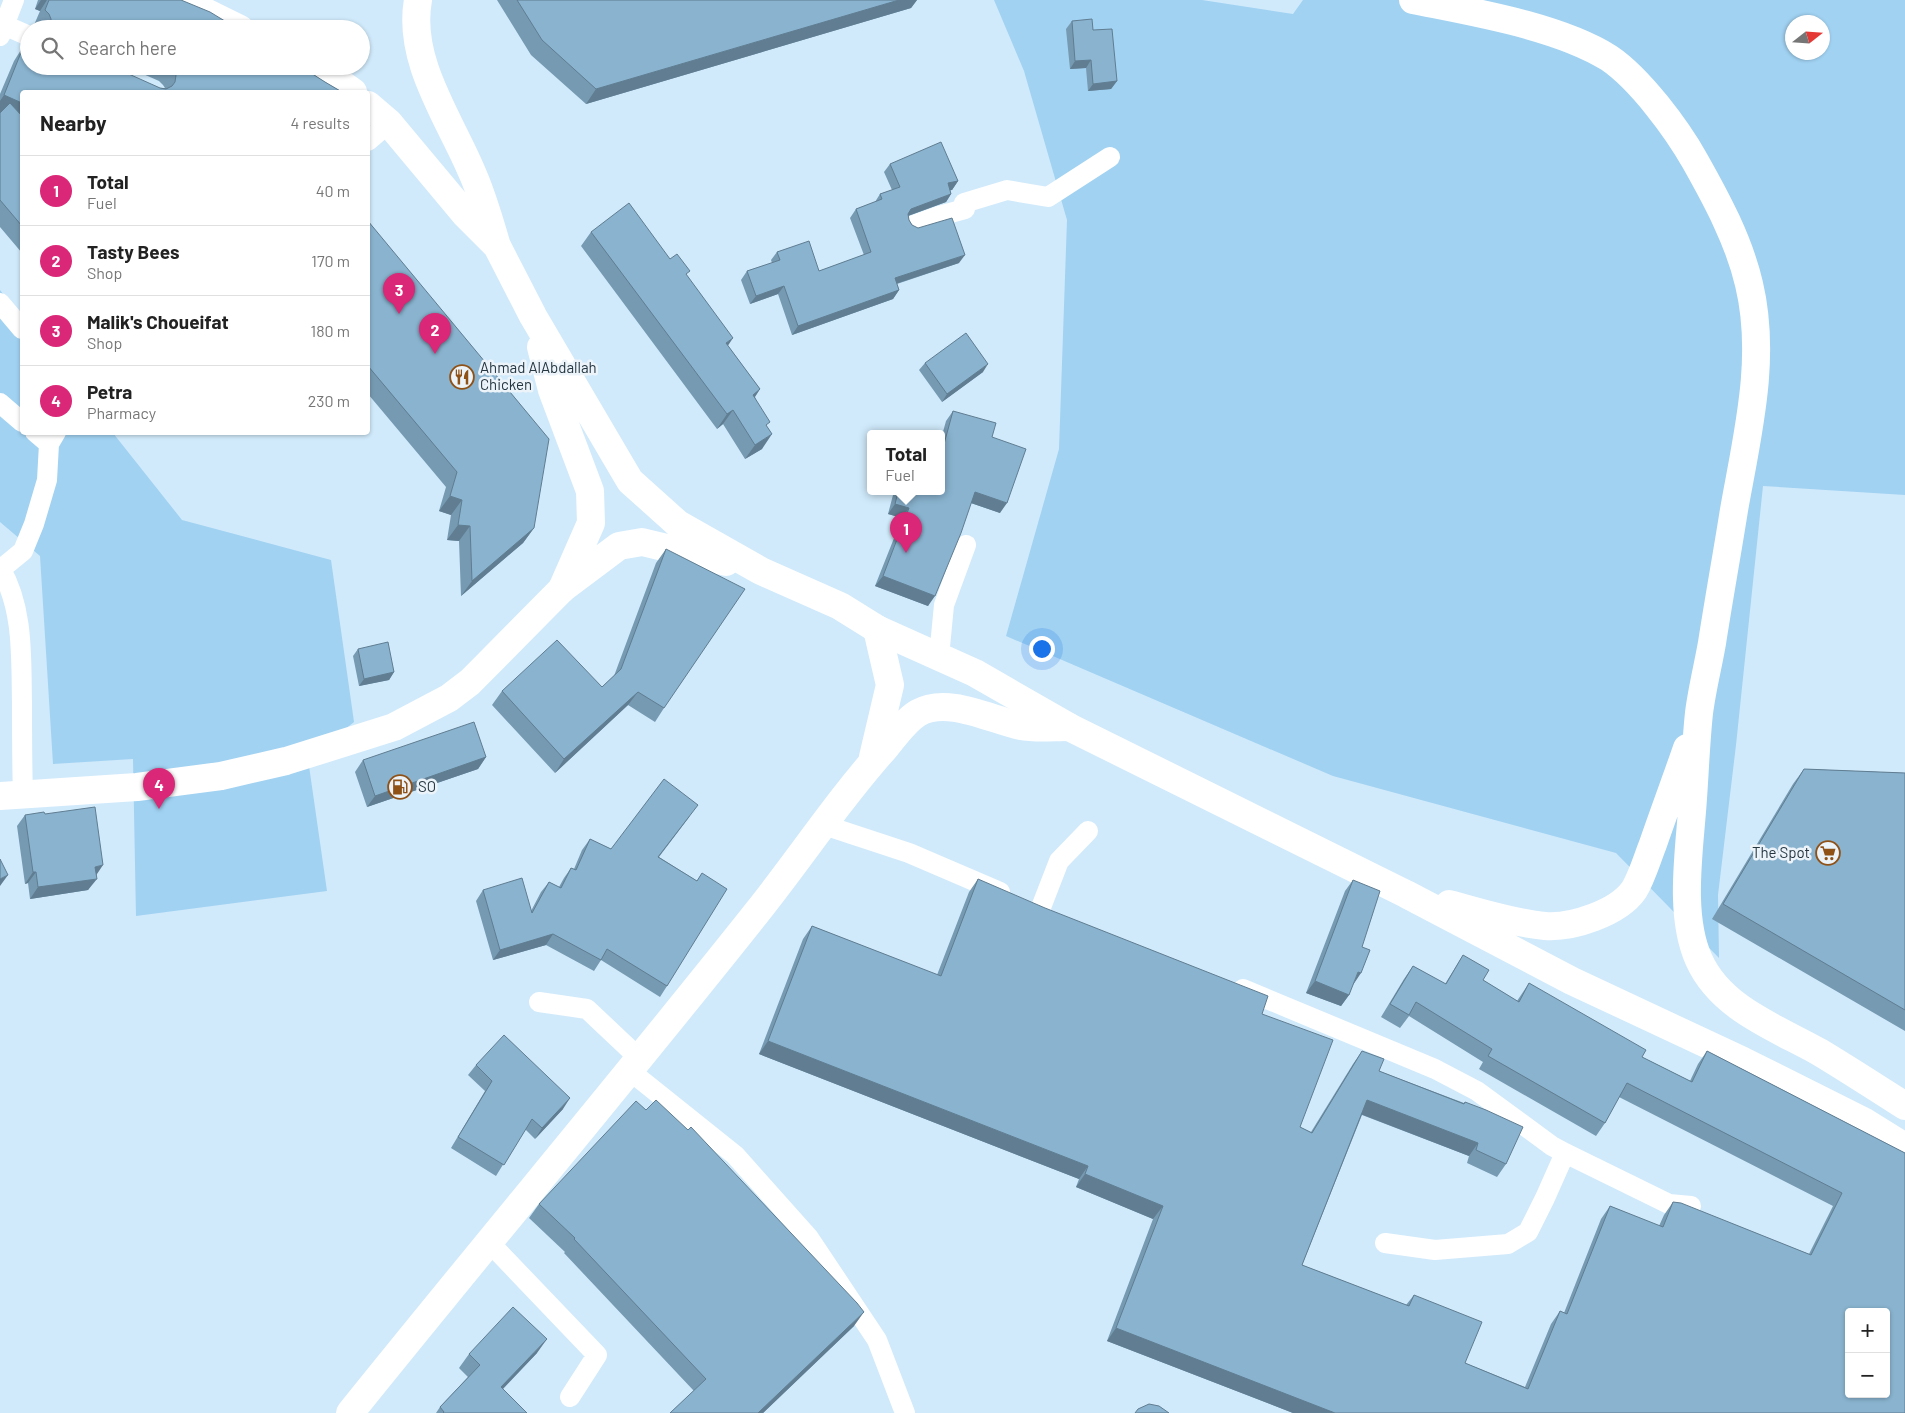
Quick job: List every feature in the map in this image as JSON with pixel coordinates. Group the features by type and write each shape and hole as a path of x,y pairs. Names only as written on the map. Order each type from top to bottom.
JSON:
{"main road":[{"path":"182,0 222,20"},
{"path":"418,0 417,38 425,66 437,98 472,171 498,246 533,316 630,481 678,524 761,570 840,606 877,629 975,672 1069,727 1406,894 1572,981 1743,1061 1850,1114 1905,1147"},
{"path":"1412,0 1471,12 1542,30 1576,42 1610,59 1632,77 1671,122 1701,172 1733,235 1750,285 1755,320 1757,356 1745,450 1700,713 1688,891 1690,930 1699,960 1710,980 1749,1014 1821,1053 1905,1106"},
{"path":"329,75 350,90"},
{"path":"370,106 389,123 466,214 498,246"},
{"path":"533,316 552,390 590,491 591,523 562,589"},
{"path":"11,796 137,787 221,776 286,761 394,727 450,698 470,682 562,589 619,546 642,542 761,570"},
{"path":"871,763 890,685 877,629"},
{"path":"357,1410 488,1241 635,1065 871,763 905,725 918,713 931,709 959,708 1021,726 1069,727"},
{"path":"1406,894 1546,926 1576,923 1601,914 1620,904 1634,890 1647,859 1700,713"}],"street":[{"path":"14,0 2,30 20,34"},
{"path":"370,138 389,123"},
{"path":"914,225 1006,190 1048,197 1110,157"},
{"path":"0,303 20,328"},
{"path":"0,403 20,420"},
{"path":"11,796 21,666 18,619 13,593 0,569 23,551 34,524 47,480 47,436"},
{"path":"939,657 944,605 966,545"},
{"path":"824,825 909,853 1034,907 1059,861 1088,831"},
{"path":"1230,984 1435,1069 1477,1091 1552,1146 1565,1153 1668,1204 1691,1206"},
{"path":"539,1002 587,1009 635,1065 735,1155 809,1238 877,1340 905,1413"},
{"path":"1385,1243 1435,1250 1508,1244 1528,1232 1565,1153"},
{"path":"488,1241 597,1355 570,1397"}],"shaded area":[{"path":"994,0 1202,0 1293,14 1303,0 1905,0 1905,495 1763,486 1718,895 1719,958 1616,853 1333,776 1006,636 1059,449 1067,220 1024,71"},
{"path":"0,290 20,316 20,435 115,435 182,520 331,560 354,722 308,759 327,891 136,916 133,759 53,764 40,556 0,522"}],"building":[{"path":"49,0 181,0 210,12 223,20 51,20 45,10"},
{"path":"517,0 899,0 596,89 542,40"},
{"path":"1092,19 1093,30 1112,29 1117,81 1093,84 1091,60 1075,61 1072,21"},
{"path":"20,55 20,75 131,75 166,89 175,82 176,75 314,75 339,90 20,90 20,102 4,95"},
{"path":"10,103 20,114 20,224 0,200 0,113"},
{"path":"941,142 958,181 948,183 951,194 911,209 908,214 909,220 912,225 918,228 952,218 965,255 895,278 899,290 798,326 784,286 756,296 747,271 780,260 777,252 809,241 819,271 871,252 856,209 882,199 880,194 900,187 890,164"},
{"path":"629,203 670,259 677,254 690,271 686,274 733,338 726,343 760,389 753,395 770,422 766,425 772,434 755,445 733,410 727,414 591,232"},
{"path":"370,223 549,439 534,528 472,581 470,526 458,525 462,500 450,496 457,472 370,368"},
{"path":"966,333 988,364 947,394 925,363"},
{"path":"953,411 996,423 992,437 1026,449 1007,503 975,492 961,533 935,596 883,576 909,508 895,504 897,495 945,495 945,440"},
{"path":"666,549 745,589 664,708 638,692 564,759 502,691 557,640 602,687 621,669"},
{"path":"388,642 394,672 364,679 358,649"},
{"path":"474,722 486,757 375,796 363,760"},
{"name":"The Spot","path":"1804,769 1905,773 1905,1010 1723,904"},
{"path":"664,779 698,805 658,857 697,881 702,873 727,889 667,986 607,949 601,960 553,934 500,950 483,890 522,878 532,913 549,882 561,888 571,868 576,870 590,839 611,849"},
{"path":"95,807 103,865 95,867 97,879 38,887 36,872 33,872 25,815"},
{"path":"0,859 8,875 0,879"},
{"path":"978,879 1045,908 1268,996 1262,1014 1333,1040 1300,1127 1312,1133 1362,1051 1384,1059 1379,1071 1464,1104 1465,1102 1486,1110 1523,1127 1506,1164 1476,1150 1478,1143 1367,1100 1302,1265 1409,1306 1414,1295 1482,1322 1465,1363 1528,1389 1560,1311 1567,1314 1610,1206 1663,1227 1673,1202 1681,1203 1811,1255 1842,1193 1627,1083 1605,1123 1488,1056 1492,1049 1416,1002 1409,1015 1390,1004 1413,966 1446,984 1463,955 1489,970 1483,980 1519,1002 1529,983 1646,1050 1642,1057 1692,1082 1707,1051 1905,1153 1905,1413 1335,1413 1116,1328 1163,1206 1085,1174 1088,1166 768,1041 812,926 941,976"},
{"path":"1353,880 1380,891 1362,947 1370,950 1361,973 1358,972 1349,995 1315,981"},
{"path":"504,1035 570,1098 542,1128 532,1119 504,1165 458,1137 492,1081 476,1065"},
{"path":"656,1100 688,1130 691,1127 864,1312 758,1413 670,1413 706,1379 575,1238 539,1204 636,1101 646,1110"},
{"path":"513,1307 547,1339 501,1387 527,1413 443,1413 440,1407 480,1365 469,1354"},
{"path":"1149,1404 1159,1406 1169,1413 1135,1413 1138,1409"}],"place":[{"name":"Malik's Choueifat","path":"399,314"},
{"name":"Tasty Bees","path":"435,354"},
{"name":"Ahmad AlAbdallah Chicken","path":"462,377"},
{"name":"Total","path":"906,553"},
{"name":"SO","path":"400,787"},
{"name":"Petra","path":"159,809"},
{"name":"The Spot","path":"1828,853"}]}
